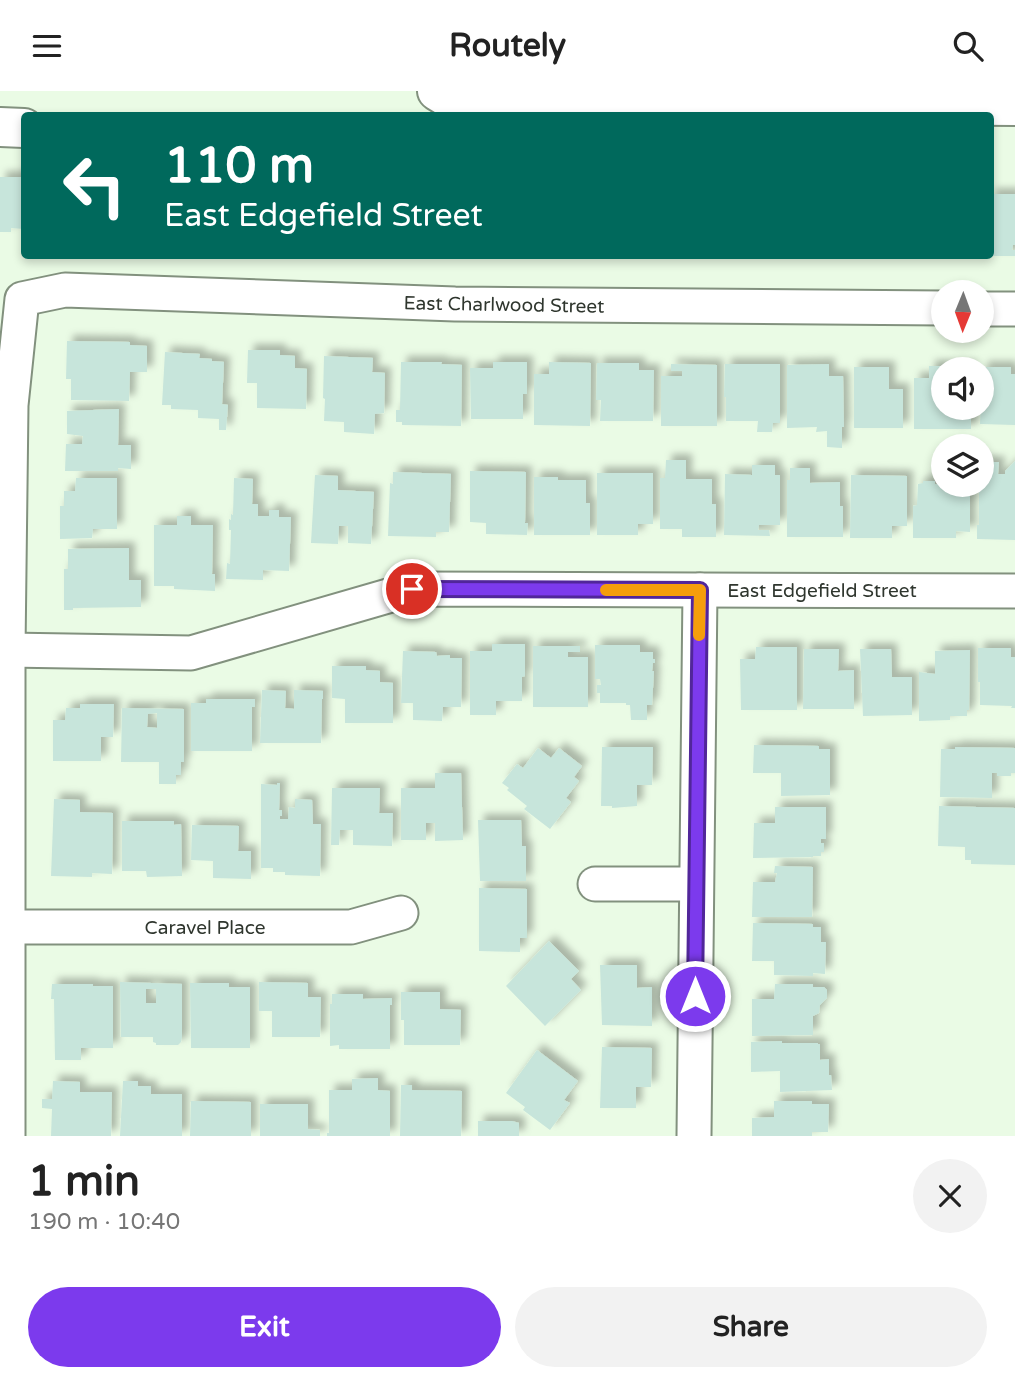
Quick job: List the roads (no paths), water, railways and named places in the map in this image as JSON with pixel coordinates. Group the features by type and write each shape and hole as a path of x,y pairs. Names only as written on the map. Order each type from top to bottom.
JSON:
{"main road":[{"path":"446,100 848,98 1015,106"},
{"path":"0,127 21,128"}],"street":[{"name":"East Charlwood Street","path":"8,650 11,405 22,299 65,290 455,304 931,308"},
{"path":"994,309 1015,309"},
{"name":"East Edgefield Street","path":"8,650 191,653 412,589 1015,591"},
{"path":"694,1136 700,590"},
{"path":"8,650 8,1136"},
{"path":"596,884 696,884"},
{"name":"Caravel Place","path":"8,927 351,927 401,913"}]}
